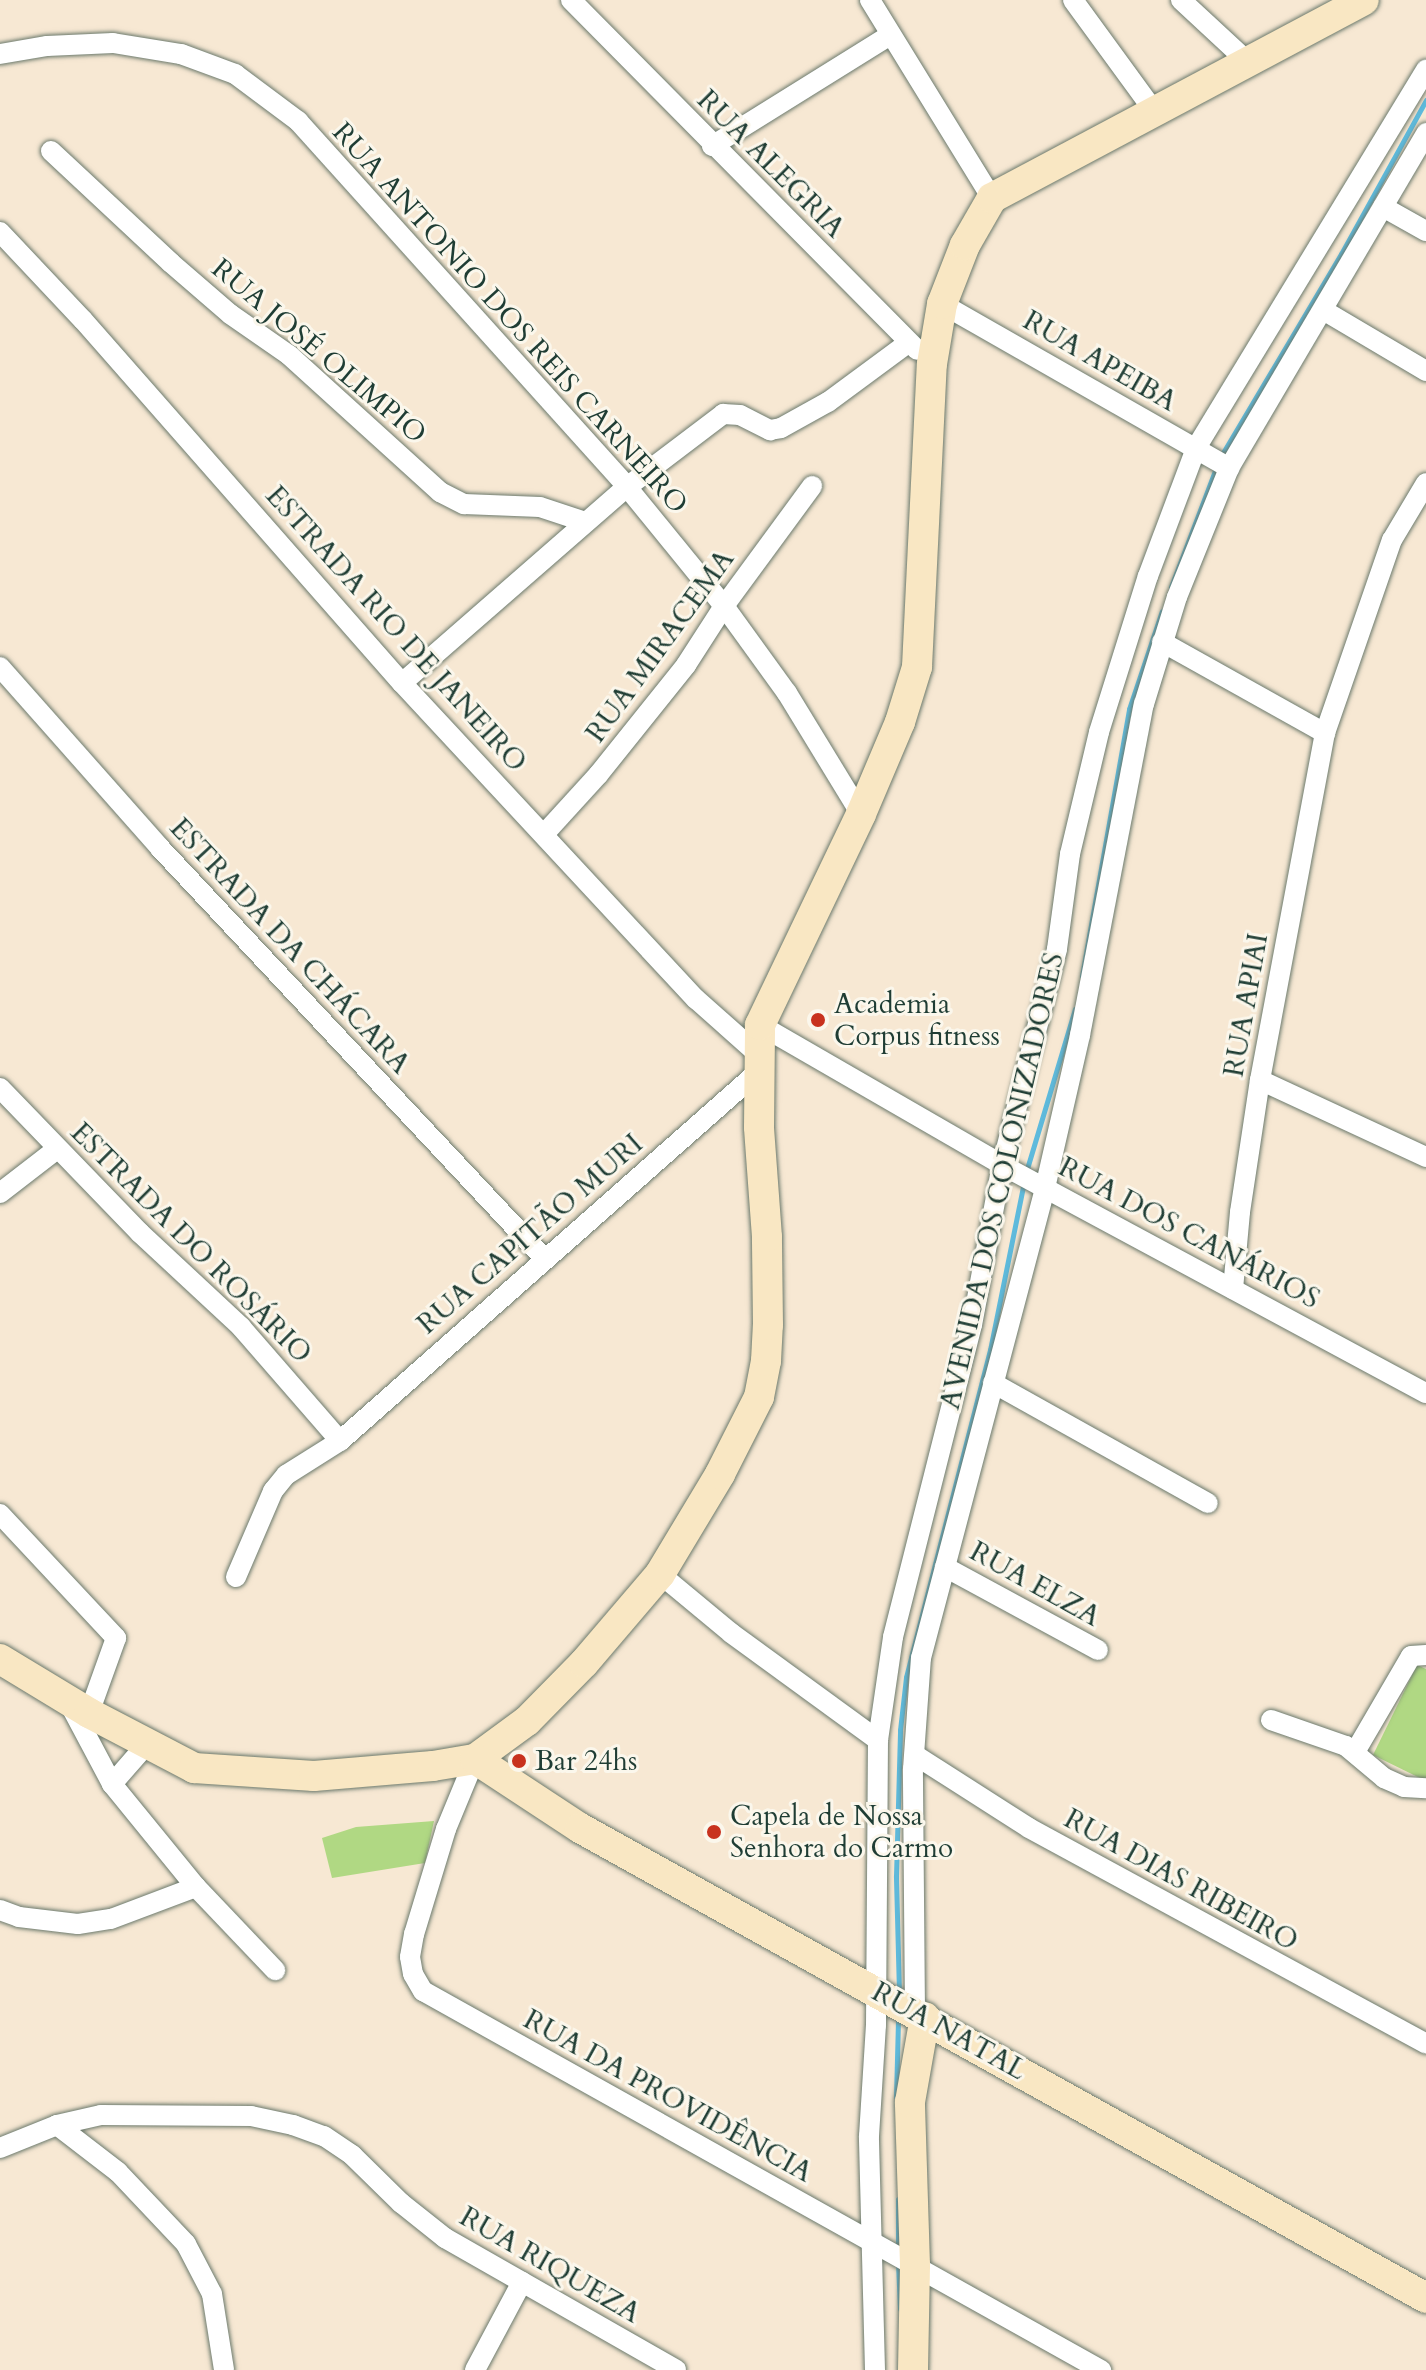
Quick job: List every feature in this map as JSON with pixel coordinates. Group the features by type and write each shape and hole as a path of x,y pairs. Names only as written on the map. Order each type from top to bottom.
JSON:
{"street":[{"name":"RUA ALEGRIA","path":"571,0 712,146 932,364"},
{"path":"870,0 992,198"},
{"path":"1073,0 1154,111"},
{"path":"1181,0 1248,62"},
{"path":"0,1659 146,1745 194,1768 314,1776 475,1759 537,1711 584,1663 660,1574 759,1397 766,1361 767,1237 759,1127 759,1050 900,722 917,667 932,364 942,304 965,245 992,198 1364,0"},
{"path":"712,146 890,35"},
{"name":"RUA ANTONIO DOS REIS CARNEIRO","path":"0,54 47,46 113,43 181,54 235,74 298,121 627,487 724,606 787,693 861,814"},
{"name":"AVENIDA DOS COLONIZADORES","path":"913,2370 910,2102 878,1740 893,1637 972,1325 1057,949 1070,854 1099,732 1148,576 1213,458 1314,257 1426,69"},
{"name":"AVENIDA DOS COLONIZADORES","path":"875,2370 876,2243 869,2136 903,2005 921,1658 993,1383 1039,1184 1080,1035 1134,745 1162,642 1199,538 1213,458 1323,310 1339,274 1426,133"},
{"name":"RUA JOSÉ OLIMPIO","path":"51,151 182,273 230,314 289,355 440,492 464,504 540,507 585,522"},
{"path":"1383,207 1426,231"},
{"name":"ESTRADA RIO DE JANEIRO","path":"0,232 83,320 402,683 545,833 696,999 759,1050"},
{"path":"1314,257 1339,274"},
{"name":"RUA APEIBA","path":"942,304 1213,458"},
{"path":"1323,310 1426,371"},
{"path":"402,683 585,522 723,414 740,415 770,430 781,428 828,402 908,343"},
{"name":"RUA APIAI","path":"1233,1289 1240,1212 1260,1080 1325,733 1392,540 1426,483"},
{"name":"RUA MIRACEMA","path":"545,833 652,709 812,486"},
{"path":"1162,642 1325,733"},
{"name":"ESTRADA DA CHÁCARA","path":"0,667 170,859 544,1258"},
{"name":"RUA DOS CANÁRIOS","path":"759,1050 1007,1167 1426,1393"},
{"name":"RUA CAPITÃO MURI","path":"236,1577 273,1491 286,1475 340,1441 544,1258 759,1050"},
{"path":"1260,1080 1426,1157"},
{"name":"ESTRADA DO ROSÁRIO","path":"0,1088 140,1233 241,1327 340,1441"},
{"path":"0,1193 57,1149"},
{"path":"993,1383 1208,1503"},
{"path":"0,1514 116,1638 78,1706"},
{"name":"RUA ELZA","path":"945,1567 1098,1650"},
{"path":"660,1574 731,1633 878,1740"},
{"path":"1355,1752 1411,1656 1426,1655"},
{"path":"78,1706 112,1784 196,1887 275,1970"},
{"path":"1271,1720 1355,1752 1384,1778 1404,1787 1426,1788"},
{"path":"112,1784 146,1745"},
{"name":"RUA DIAS RIBEIRO","path":"915,1755 1029,1828 1329,1994 1425,2043"},
{"name":"RUA NATAL","path":"475,1759 580,1828 1426,2298"},
{"name":"RUA DA PROVIDÊNCIA","path":"475,1759 446,1829 414,1934 410,1957 413,1974 423,1991 1101,2370"},
{"path":"0,1910 19,1917 78,1924 111,1919 196,1887"},
{"name":"RUA RIQUEZA","path":"0,2148 57,2125 101,2115 184,2113 251,2116 293,2125 324,2136 352,2155 401,2203 445,2238 676,2370"},
{"path":"57,2125 118,2172 186,2244 212,2294 224,2370"},
{"path":"475,2370 522,2282"}],"green space":[{"path":"1417,1665 1426,1669 1426,1781 1373,1755"},
{"path":"434,1821 425,1863 332,1878 322,1838 356,1827"}],"waterway":[{"path":"1221,456 1341,254 1426,100"},
{"path":"1171,587 1217,465"},
{"path":"1082,976 1129,709 1162,611"},
{"path":"1026,1172 1075,1009"},
{"path":"899,1993 896,1876 900,1730 906,1677 990,1350 1024,1181"},
{"path":"896,2097 898,2019"},
{"path":"898,2199 898,2249"},
{"path":"898,2263 900,2309"}],"place":[{"name":"Academia Corpus fitness","path":"818,1020"},
{"name":"Bar 24hs","path":"519,1761"},
{"name":"Capela de Nossa Senhora do Carmo","path":"714,1832"}]}
